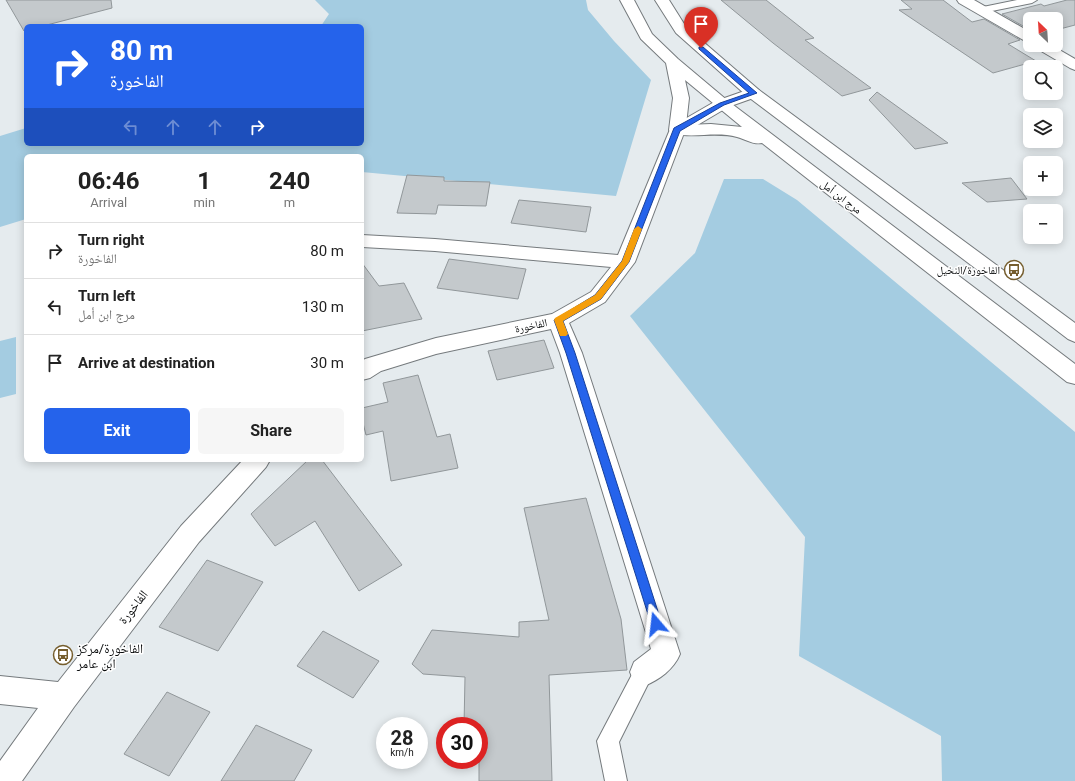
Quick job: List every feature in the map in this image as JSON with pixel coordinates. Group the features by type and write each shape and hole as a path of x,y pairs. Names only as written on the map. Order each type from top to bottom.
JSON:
{"street":[{"name":"مرج ابن أمل","path":"627,0 646,36 673,62 722,104 1075,376"},
{"path":"662,0 681,30 754,93 1075,334"},
{"path":"964,0 1023,34"},
{"path":"1053,52 1075,65"},
{"name":"الفاخورة","path":"364,371 373,365 436,346 558,320 598,297 625,262 677,130 681,98 673,62"},
{"path":"677,130 722,104 754,93"},
{"path":"677,130 711,129 740,132 774,145"},
{"path":"364,241 435,245 625,262"},
{"path":"558,320 571,353 666,654 644,672"},
{"name":"الفاخورة","path":"4,781 64,697 190,534 256,462"},
{"path":"0,690 64,697"}],"lane":[{"path":"982,10 1032,0"},
{"path":"616,781 608,741 644,672"}],"shaded area":[{"path":"315,0 586,0 588,10 614,41 651,80 616,196 364,172 364,154 24,154 24,220 0,227 0,136 24,129 24,146 364,146 364,24 322,24 329,14"},
{"path":"724,179 763,179 797,200 1075,432 1075,781 942,781 941,736 799,656 805,537 630,316 695,253"},
{"path":"16,337 16,394 0,398 0,341"}],"building":[{"path":"6,0 111,0 112,8 51,24 24,24 24,31"},
{"path":"721,0 766,0 814,38 805,40 871,88 842,96 773,43"},
{"path":"901,0 943,0 972,22 984,19 1020,40 1008,44 1034,60 1023,60 1023,65 993,73 899,10 912,9"},
{"path":"1067,0 1075,0 1075,25 1063,28 1063,12 1023,12 1023,26 1002,14 1041,4 1044,6"},
{"path":"877,92 948,143 915,149 869,100"},
{"path":"407,175 444,177 444,181 490,182 486,206 438,205 436,214 397,213"},
{"path":"1011,178 1023,194 1023,196 1027,199 987,202 962,183"},
{"path":"519,200 591,207 586,232 511,223"},
{"path":"449,259 526,269 518,299 437,288"},
{"path":"364,266 379,286 404,283 422,319 364,331"},
{"path":"544,340 554,368 497,380 488,351"},
{"path":"418,375 437,437 450,434 458,468 391,481 383,431 366,435 364,427 364,408 388,402 383,383"},
{"path":"306,462 324,462 402,565 359,591 315,521 275,546 251,514"},
{"path":"586,498 621,619 627,670 549,675 552,781 479,781 479,769 488,769 488,717 464,717 465,677 423,674 412,664 432,630 519,637 519,622 549,620 524,508"},
{"path":"207,560 263,582 218,651 159,627"},
{"path":"323,631 379,661 353,698 297,666"},
{"path":"167,692 210,712 169,776 124,754"},
{"path":"256,725 312,750 294,781 221,781"}],"slow traffic":[{"path":"563,334 558,320 598,297 625,262 638,229"}],"place":[{"name":"الفاخورة/النخيل","path":"1014,270"},
{"name":"الفاخورة/مركز ابن عامر","path":"63,655"}],"route":[{"path":"656,624 571,353 558,320 598,297 625,262 677,130 722,104 754,93 701,48"}]}
